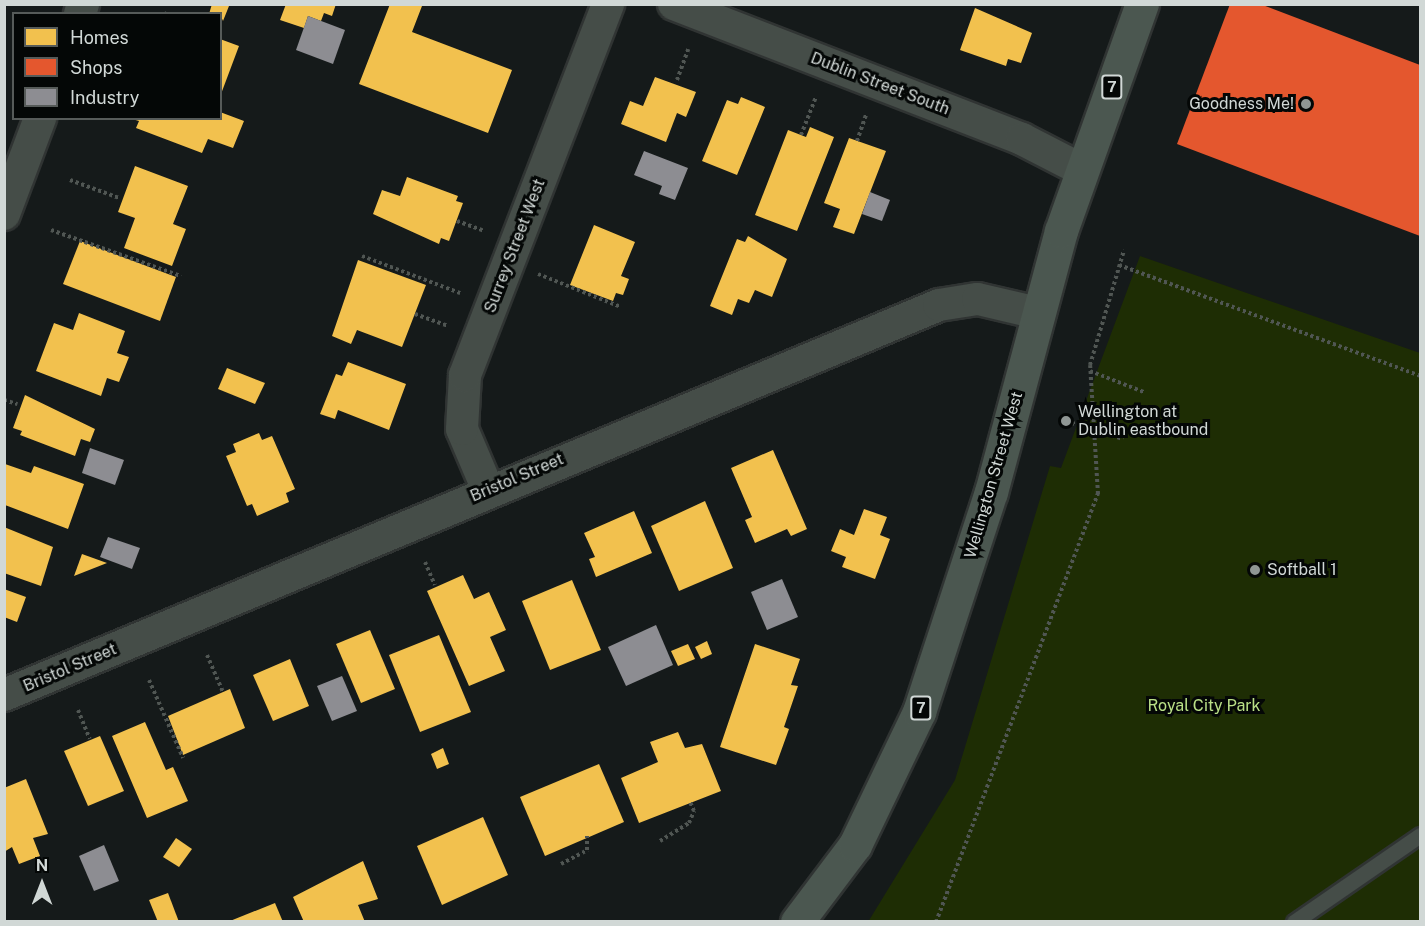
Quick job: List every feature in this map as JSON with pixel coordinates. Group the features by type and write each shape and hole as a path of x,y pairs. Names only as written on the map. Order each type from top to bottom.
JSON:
{"main road":[{"name":"Wellington Street West","path":"806,916 855,846 913,729 991,492 1038,314 1082,170 1142,4"}],"street":[{"name":"Surrey Street West","path":"488,490 462,429 461,401 465,375 608,4"},
{"name":"Dublin Street South","path":"674,4 1022,139 1082,170"},
{"path":"4,214 39,120"},
{"name":"Bristol Street","path":"4,695 488,490 939,305 978,299 1038,314"}],"lane":[{"path":"1294,921 1420,835"}],"path":[{"path":"676,80 688,49"},
{"path":"801,135 816,96"},
{"path":"857,141 866,115"},
{"path":"70,180 119,198"},
{"path":"456,221 484,231"},
{"path":"51,230 181,276"},
{"path":"936,921 1098,494 1091,429 1090,371 1124,250"},
{"path":"362,256 461,293"},
{"path":"508,263 621,307"},
{"path":"1119,265 1420,376"},
{"path":"415,314 449,327"},
{"path":"1090,371 1144,392"},
{"path":"4,400 17,404"},
{"path":"1066,421 1123,439"},
{"path":"424,562 435,585"},
{"path":"207,655 223,692"},
{"path":"149,680 183,758"},
{"path":"78,710 90,739"},
{"path":"660,841 689,823 694,811 690,801"},
{"path":"561,864 587,850 587,836"}],"green space":[{"name":"Royal City Park","path":"1140,256 1420,353 1420,921 868,922 955,780 1050,466 1061,468"}],"building: Homes":[{"path":"212,4 229,6 223,21 222,12 210,12"},
{"path":"286,4 336,4 332,16 324,13 321,21 308,16 304,28 280,20"},
{"path":"390,4 422,6 412,32 512,70 488,133 359,84"},
{"path":"975,8 1032,33 1021,63 1008,59 1006,66 960,50"},
{"path":"222,40 239,46 222,91"},
{"path":"655,77 696,92 686,117 677,113 666,142 621,124 630,101 643,106"},
{"path":"741,97 765,107 737,175 702,161 727,100 738,104"},
{"path":"222,113 244,121 233,148 208,139 202,153 136,128 139,121 136,120 222,120"},
{"path":"810,127 834,137 797,231 755,215 788,130 806,137"},
{"path":"849,138 886,151 854,234 833,227 840,209 824,203"},
{"path":"135,166 188,186 173,224 186,229 172,266 124,248 135,218 118,212"},
{"path":"407,177 458,196 456,201 463,203 449,241 441,238 439,244 373,214 382,190 400,196"},
{"path":"594,225 635,242 621,276 629,279 623,295 616,293 613,301 570,285"},
{"path":"748,236 787,259 772,297 755,290 749,303 738,299 732,315 710,306 737,239 745,242"},
{"path":"80,241 176,277 160,321 63,284"},
{"path":"358,260 426,285 402,347 357,330 351,344 332,336"},
{"path":"79,313 125,331 117,353 129,357 119,382 107,378 101,396 36,371 54,323 73,330"},
{"path":"348,362 406,384 389,430 338,410 335,419 320,414 336,374 342,376"},
{"path":"227,368 265,383 255,404 218,389"},
{"path":"25,395 95,429 90,442 81,439 75,456 20,435 22,431 13,428"},
{"path":"259,433 262,440 272,436 295,489 286,493 289,502 257,516 252,504 247,506 226,456 236,452 233,444"},
{"path":"773,450 807,529 791,536 787,529 755,543 745,520 752,517 731,468"},
{"path":"5,464 31,473 34,466 84,484 68,529 5,505"},
{"path":"705,501 733,568 679,591 651,526"},
{"path":"864,509 887,517 880,535 890,539 875,579 842,567 846,557 831,551 840,529 854,535"},
{"path":"634,511 652,553 596,577 589,559 595,557 584,533"},
{"path":"4,527 53,547 41,586 4,573"},
{"path":"82,554 107,563 74,576"},
{"path":"463,575 474,599 489,592 506,630 490,637 505,671 469,686 427,591"},
{"path":"572,580 601,650 550,670 522,601"},
{"path":"4,589 26,597 17,622 4,617"},
{"path":"370,630 395,689 361,703 336,644"},
{"path":"439,635 471,712 420,732 389,655"},
{"path":"707,641 712,654 701,659 695,647"},
{"path":"688,644 695,659 678,666 671,651"},
{"path":"755,644 800,659 791,685 798,686 784,727 789,729 776,765 720,747"},
{"path":"290,659 309,706 273,721 253,675"},
{"path":"230,689 245,728 183,755 168,716"},
{"path":"145,722 166,770 173,767 188,801 147,818 112,736"},
{"path":"678,732 685,748 702,744 721,791 639,823 621,778 658,762 650,742"},
{"path":"100,736 124,791 88,806 64,751"},
{"path":"443,748 449,764 437,769 431,754"},
{"path":"599,764 624,822 545,856 520,797"},
{"path":"26,779 48,834 33,838 40,856 19,864 12,847 4,852 4,788"},
{"path":"483,817 508,875 442,905 417,846"},
{"path":"176,838 192,849 179,867 163,857"},
{"path":"363,861 378,899 358,905 365,922 304,922 293,897"},
{"path":"168,893 179,922 158,922 149,900"},
{"path":"275,903 283,922 230,922 230,921"}],"building: Shops":[{"name":"Goodness Me!","path":"1230,4 1260,4 1420,65 1420,236 1177,144"}],"building: Industry":[{"path":"308,16 345,30 333,64 296,50"},
{"path":"644,151 688,168 675,200 659,194 662,186 634,175"},
{"path":"870,192 890,200 882,221 862,214"},
{"path":"90,448 124,460 115,485 82,473"},
{"path":"108,537 140,548 132,569 100,557"},
{"path":"782,579 798,617 767,630 751,592"},
{"path":"656,625 673,665 626,686 608,647"},
{"path":"342,676 357,711 332,721 317,686"},
{"path":"104,845 119,881 94,891 79,856"}],"place":[{"name":"Goodness Me!","path":"1306,104"},
{"name":"Wellington at Dublin eastbound","path":"1066,421"},
{"name":"Softball 1","path":"1255,570"}]}
